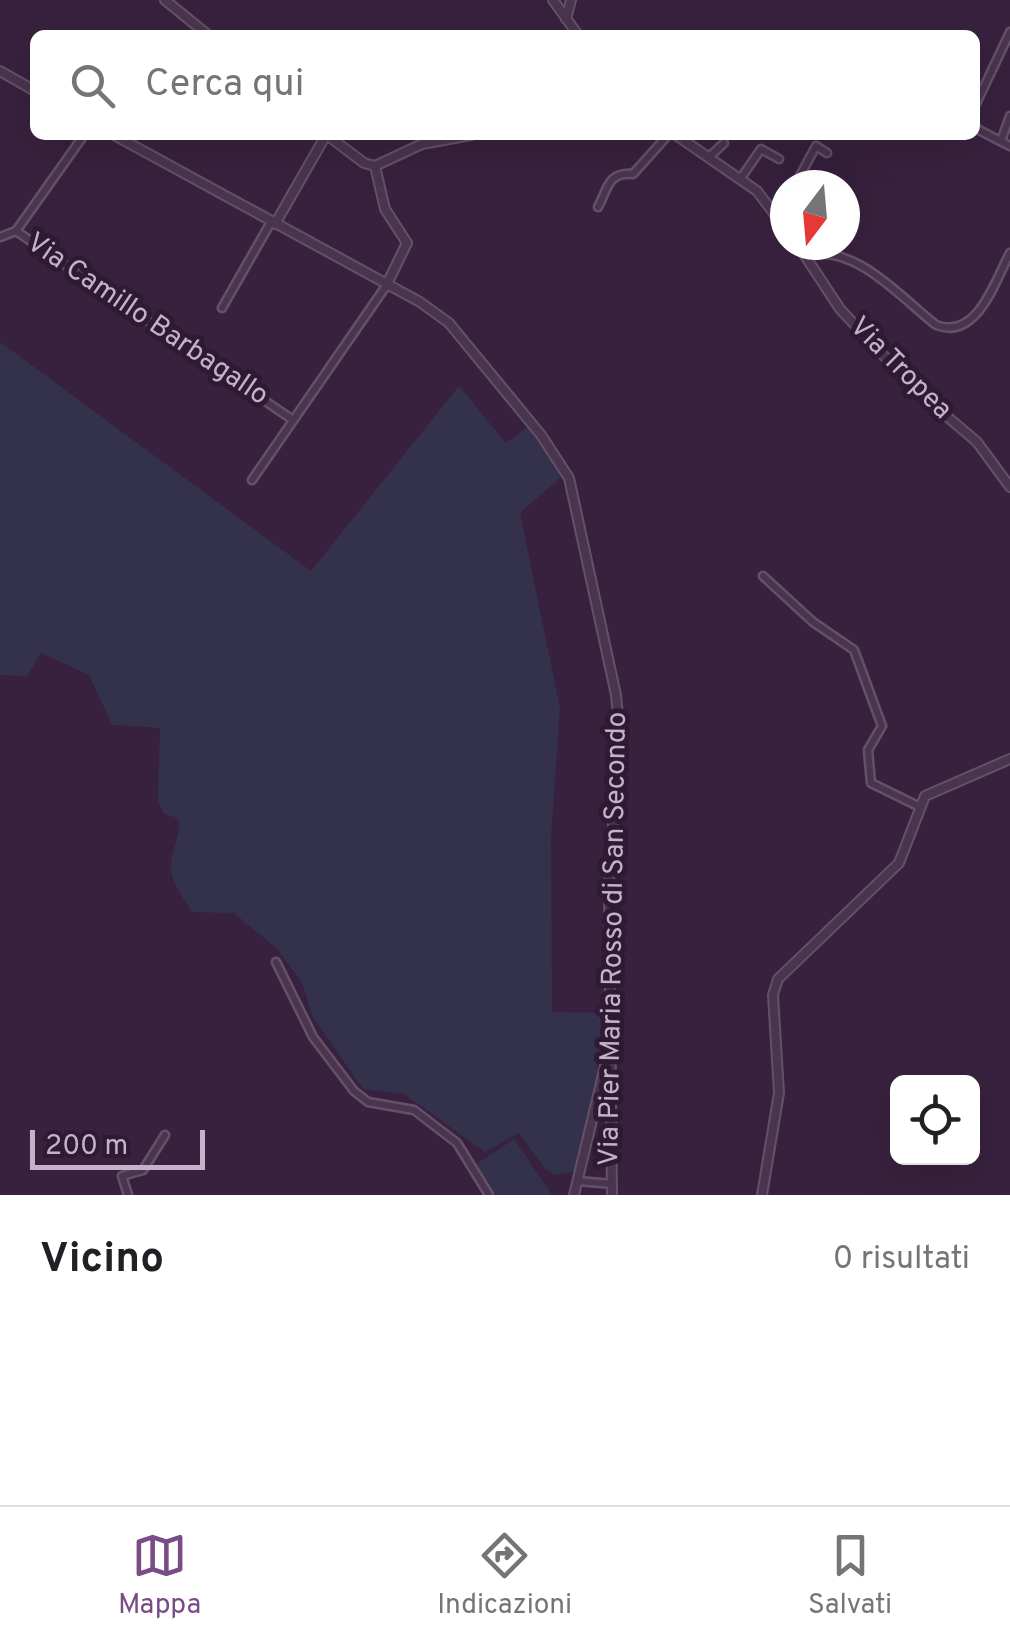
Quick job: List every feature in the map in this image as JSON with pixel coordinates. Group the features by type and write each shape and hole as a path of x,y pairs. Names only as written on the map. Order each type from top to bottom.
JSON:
{"street":[{"path":"166,0 202,30"},
{"path":"553,0 571,30"},
{"path":"566,20 572,0"},
{"path":"980,95 1010,32"},
{"path":"0,71 30,88"},
{"path":"1000,141 1010,116"},
{"path":"980,131 1010,146"},
{"path":"16,231 80,140"},
{"name":"Via Pier Maria Rosso di San Secondo","path":"123,140 420,302 449,324 542,435 569,478 619,727 609,888 612,1195"},
{"path":"222,308 324,140"},
{"path":"333,140 375,168 422,144 444,140"},
{"path":"598,208 608,182 618,174 633,174 664,140"},
{"path":"684,140 741,178 770,209"},
{"path":"709,157 724,143"},
{"path":"803,170 816,146 827,153"},
{"path":"741,178 761,150 780,159"},
{"name":"Via Camillo Barbagallo","path":"252,480 386,286 407,243 385,209 375,168"},
{"name":"Via Camillo Barbagallo","path":"0,238 16,231 293,420"},
{"path":"850,260 936,325 950,329 964,325 979,311 1010,253"},
{"name":"Via Tropea","path":"809,260 840,309 916,392 977,442 1010,486"},
{"path":"763,576 813,622 854,650 882,726 868,750 871,783 920,807"},
{"path":"762,1195 779,1092 775,986 786,970 899,864 920,807 932,790 1010,759"},
{"path":"276,962 313,1037 354,1090 368,1102 410,1108 457,1143 489,1195"},
{"path":"574,1195 610,1024"},
{"path":"592,1120 612,1125"},
{"path":"128,1195 122,1176 140,1173 165,1134"},
{"path":"578,1181 612,1184"}],"shaded area":[{"path":"0,342 311,571 459,386 506,443 528,427 555,461 561,477 520,513 560,708 551,838 552,1012 605,1013 602,1056 595,1060 599,1072 577,1171 555,1175 545,1169 519,1133 485,1152 404,1094 363,1089 312,1016 302,982 277,949 234,913 192,912 178,890 171,867 178,818 164,814 158,800 160,728 112,725 89,675 41,653 27,676 0,675"},
{"path":"514,1139 552,1195 496,1195 475,1165"}]}
